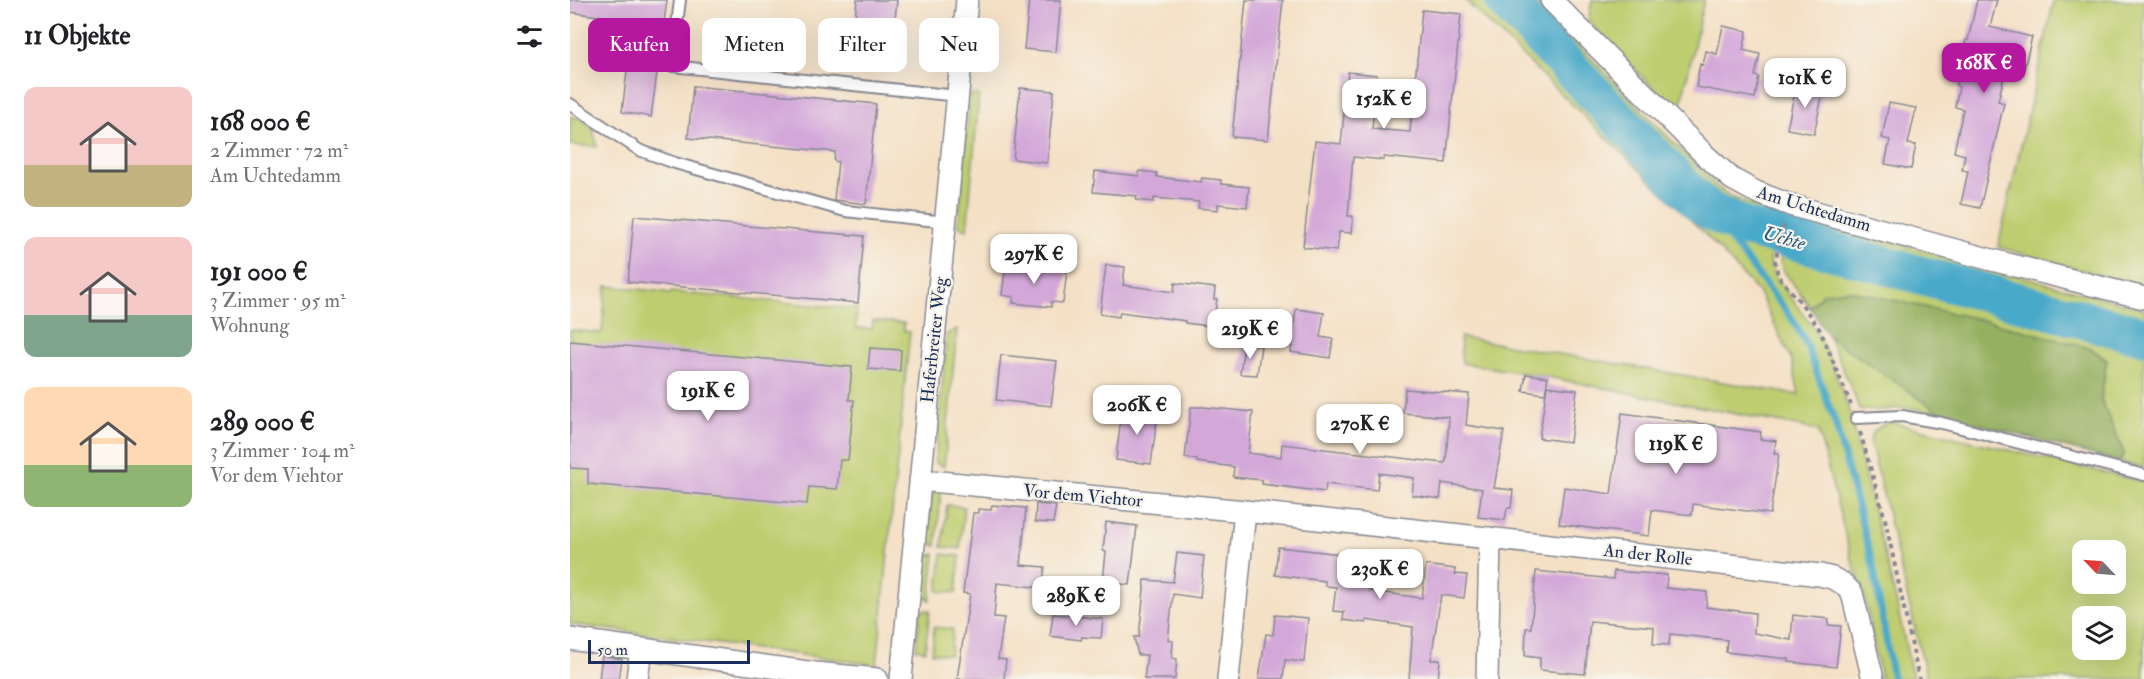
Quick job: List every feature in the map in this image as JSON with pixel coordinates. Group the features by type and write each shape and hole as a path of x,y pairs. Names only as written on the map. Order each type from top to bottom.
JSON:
{"street":[{"name":"Haferbreiter Weg","path":"901,679 967,0"},
{"name":"Am Uchtedamm","path":"1551,0 1705,155 1732,179 1756,192 1790,205 1988,259 2144,298"},
{"name":"Vor dem Viehtor","path":"920,480 1245,511 1490,538"},
{"path":"1228,679 1245,511"},
{"path":"1487,679 1490,538"},
{"name":"An der Rolle","path":"1490,538 1832,578 1842,583 1852,593 1873,679"},
{"path":"570,639 815,676 877,679"},
{"path":"637,679 641,649"}],"lane":[{"path":"680,0 672,66 958,96"},
{"path":"570,104 639,150 675,164 844,211 946,222"},
{"path":"1856,418 1902,416 1942,423 2144,475"}],"path":[{"path":"1786,219 1775,261 1778,276 1820,330 1856,418 1885,519 1919,679"}],"green space":[{"path":"1465,0 1534,0 1717,187 1733,198 1782,217 1770,261 1776,278 1814,328 1833,366 1849,411 1913,679 1881,679 1863,589 1853,564 1818,430 1548,377 1462,363 1460,337 1799,395 1792,361 1759,293 1706,235"},
{"path":"1592,0 1704,0 1679,114 1588,21"},
{"path":"2054,0 2144,0 2144,287 1998,247"},
{"path":"970,95 979,95 967,230 958,225"},
{"path":"570,117 577,117 593,128 597,147 570,145"},
{"path":"1793,216 2144,309 2144,468 2120,462 2124,453 2101,399 2107,359 1823,293 1810,307 1783,270 1780,260"},
{"path":"606,286 666,292 666,294 671,292 857,309 856,328 872,329 873,321 904,323 904,331 910,332 877,665 570,624 570,330 602,333"},
{"path":"1848,290 1983,320 2090,348 2107,359 2101,399 2124,453 2120,462 1944,415 1829,337 1810,307 1823,293"},
{"path":"957,329 944,467 935,462 947,334"},
{"path":"1829,337 1944,415 1912,408 1859,409"},
{"path":"1890,422 2144,482 2144,679 1927,679 1871,447 1871,437 1876,430"},
{"path":"932,492 941,492 936,546 927,543"},
{"path":"947,505 964,507 960,549 942,547"},
{"path":"935,554 930,600 922,595 926,556"},
{"path":"942,554 960,556 956,593 938,591"},
{"path":"930,610 925,651 916,649 920,611"},
{"path":"934,627 953,629 950,655 932,653"}],"building":[{"path":"570,0 667,0 665,18 612,18 570,12"},
{"path":"857,0 897,0 895,18 855,18"},
{"path":"1029,0 1061,0 1056,52 1024,49"},
{"path":"1246,0 1283,0 1268,140 1232,137"},
{"path":"1977,0 1997,0 1990,27 2032,37 2024,69 2007,65 1998,101 2004,103 1980,208 1961,204 1968,171 1962,170 1965,155 1954,152 1963,109 1955,107 1959,87 1956,85"},
{"path":"1422,10 1461,14 1446,163 1384,157 1384,160 1353,157 1348,216 1353,216 1351,233 1339,232 1337,251 1303,247 1315,141 1341,144 1348,72 1377,75 1372,129 1410,132"},
{"path":"1723,26 1747,31 1743,50 1760,54 1755,76 1759,77 1755,98 1696,87 1700,64 1703,65 1706,51 1717,54"},
{"path":"627,72 657,72 651,117 622,112"},
{"path":"1811,83 1816,90 1823,92 1814,134 1787,129 1796,86 1802,88"},
{"path":"693,86 876,104 866,204 834,200 838,162 834,161 835,152 688,138"},
{"path":"1020,88 1054,91 1047,163 1013,159"},
{"path":"1889,103 1916,108 1908,144 1916,145 1911,169 1885,164 1890,140 1882,138"},
{"path":"1095,171 1139,176 1139,171 1157,173 1157,177 1201,182 1202,178 1221,180 1221,184 1249,187 1247,207 1218,204 1218,210 1198,208 1199,202 1154,198 1154,202 1136,200 1137,196 1093,192"},
{"path":"634,216 864,236 858,303 628,282"},
{"path":"1006,263 1067,271 1063,303 1051,302 1051,307 1013,303 1014,297 1002,295"},
{"path":"1106,265 1125,267 1123,285 1174,292 1175,283 1215,288 1214,299 1217,299 1215,313 1229,314 1227,331 1209,329 1209,326 1185,323 1185,321 1120,312 1119,317 1100,314"},
{"path":"1296,309 1324,313 1320,337 1333,339 1330,358 1291,352"},
{"path":"570,341 852,367 849,400 854,400 848,460 840,460 837,489 809,487 807,504 588,484 588,469 570,468"},
{"path":"1244,344 1261,346 1257,375 1240,374"},
{"path":"870,348 901,350 900,371 868,369"},
{"path":"1001,355 1057,361 1051,406 996,400"},
{"path":"1526,374 1548,377 1545,394 1523,391"},
{"path":"1547,386 1577,390 1570,442 1539,438"},
{"path":"1405,389 1469,394 1466,425 1504,431 1494,488 1513,490 1511,508 1507,508 1505,520 1478,517 1482,489 1442,483 1440,499 1412,495 1414,478 1379,473 1377,490 1326,484 1325,492 1262,484 1262,480 1233,477 1234,467 1185,458 1191,407 1203,407 1253,412 1248,453 1281,457 1282,444 1444,463 1449,417 1403,413"},
{"path":"1122,408 1158,412 1151,464 1116,460"},
{"path":"1622,413 1761,432 1760,439 1776,441 1774,454 1779,454 1770,514 1693,504 1692,515 1652,510 1649,536 1559,524 1564,487 1611,494"},
{"path":"1036,504 1056,506 1053,523 1035,522"},
{"path":"992,505 1026,508 1021,565 1045,567 1042,588 997,583 994,617 1004,618 998,659 1006,660 1004,679 957,679 970,594 963,593 973,513 978,513 978,509 991,510"},
{"path":"1106,522 1137,526 1130,585 1103,582"},
{"path":"1278,547 1341,554 1340,563 1349,564 1348,575 1371,576 1370,591 1422,598 1426,565 1455,569 1455,574 1467,575 1464,598 1441,595 1431,660 1440,660 1438,679 1409,679 1413,627 1366,620 1366,623 1343,620 1344,612 1333,611 1336,587 1325,586 1325,581 1275,575"},
{"path":"1177,553 1204,556 1200,598 1173,594 1168,640 1173,641 1172,658 1177,659 1175,679 1144,679 1147,655 1138,655 1134,637 1139,637 1145,580 1173,582"},
{"path":"1536,571 1613,579 1614,571 1667,575 1666,588 1707,592 1706,607 1755,613 1754,633 1791,640 1793,615 1829,619 1828,625 1841,626 1836,667 1726,652 1727,640 1670,634 1669,645 1653,644 1654,627 1590,621 1585,674 1540,670 1540,658 1525,656 1526,628 1531,628"},
{"path":"1053,614 1103,619 1101,638 1082,637 1081,640 1050,636"},
{"path":"1275,615 1308,618 1304,662 1285,660 1283,679 1259,679 1266,634 1273,635"},
{"path":"602,656 622,659 619,679 599,679"}],"waterway":[{"name":"Uchte","path":"1504,0 1697,200 1712,212 1744,227 2144,336"},
{"path":"1712,212 1723,230 1791,317 1805,341 1835,422 1873,565 1893,679"}]}
